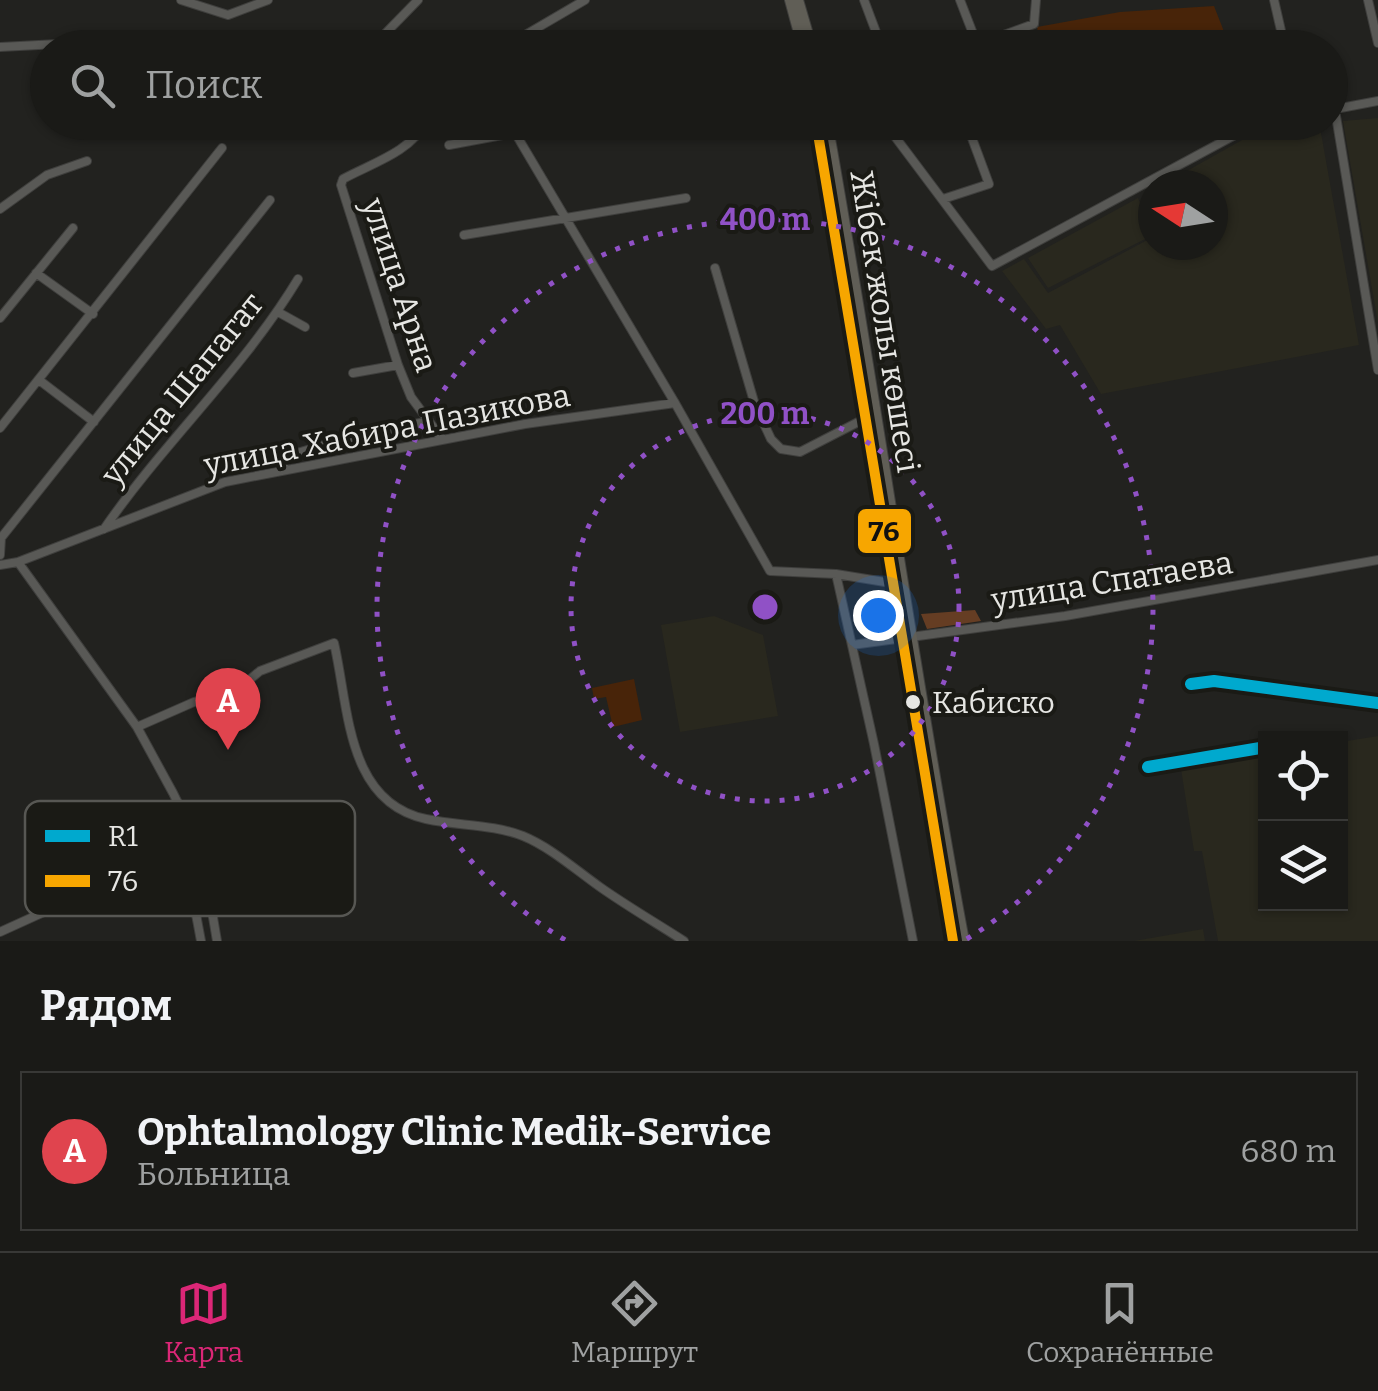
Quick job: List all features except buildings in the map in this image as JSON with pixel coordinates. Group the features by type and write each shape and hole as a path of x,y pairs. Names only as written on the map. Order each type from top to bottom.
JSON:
{"main road":[{"path":"790,0 798,30"},
{"path":"798,0 807,30"},
{"name":"Жібек жолы көшесі","path":"819,140 891,583 906,639 964,941"},
{"name":"Жібек жолы көшесі","path":"830,140 868,350 906,639 954,941"}],"street":[{"path":"180,0 228,15 268,0"},
{"path":"389,30 418,0"},
{"path":"534,30 585,0"},
{"path":"864,0 875,30"},
{"path":"960,0 968,30"},
{"path":"1018,30 1034,24 1036,0"},
{"path":"1274,0 1281,30"},
{"path":"1368,0 1378,43"},
{"path":"0,47 30,45"},
{"path":"1348,107 1378,101"},
{"name":"улица Арна","path":"413,140 398,152 343,179 340,185 398,365 411,396 442,440"},
{"path":"449,145 472,140"},
{"path":"519,140 770,571 836,574 891,583"},
{"path":"898,140 992,266 1226,140"},
{"path":"943,200 990,184 973,140"},
{"path":"1338,140 1378,370"},
{"path":"0,428 222,148"},
{"path":"0,209 47,175 87,162"},
{"path":"464,235 686,198"},
{"path":"0,555 2,538 270,200"},
{"path":"0,318 73,228"},
{"path":"715,268 755,404 771,439 781,449 800,452 866,418"},
{"path":"36,273 93,314"},
{"name":"улица Шапагат","path":"104,529 132,488 278,312 298,279"},
{"path":"278,312 306,327"},
{"path":"353,373 398,365"},
{"path":"40,380 94,422"},
{"name":"улица Хабира Пазикова","path":"0,565 18,562 225,482 525,424 675,403"},
{"path":"282,471 287,456 430,420"},
{"name":"улица Спатаева","path":"852,645 1065,616 1378,560"},
{"path":"18,562 137,727 177,801"},
{"path":"836,574 912,941"},
{"path":"137,727 194,702 230,694 260,670 334,643 358,755 372,788 394,807 406,815 498,828 528,838 684,941"},
{"path":"173,793 175,801"},
{"path":"0,932 35,916"},
{"path":"197,916 201,941"},
{"path":"213,916 217,941"}],"shaded area":[{"path":"1214,6 1223,30 1037,27 1120,12"},
{"path":"1378,118 1378,323 1346,140 1348,121"},
{"path":"1242,140 1322,140 1359,345 1101,394 1060,325 1046,329 1002,271 1024,259 1048,293 1138,245 1138,260 1228,260 1228,170 1189,170"},
{"path":"1138,198 1138,243 1048,288 1028,258"},
{"path":"975,610 981,621 927,629 921,614"},
{"path":"714,616 763,635 778,716 680,732 661,625"},
{"path":"634,679 642,720 613,727 606,697 594,699 592,688"},
{"path":"1378,736 1378,941 1218,941 1202,851 1194,851 1181,769 1258,756 1258,911 1348,911 1348,741"},
{"path":"1203,929 1205,941 1134,941"}],"transit line":[{"name":"76","path":"819,140 953,941"},
{"name":"R1","path":"1191,684 1214,681 1378,703"},
{"name":"R1","path":"1148,767 1258,748"}],"place":[{"name":"Кабиско","path":"913,702"},
{"name":"Ophtalmology Clinic Medik-Service","path":"228,750"}]}
